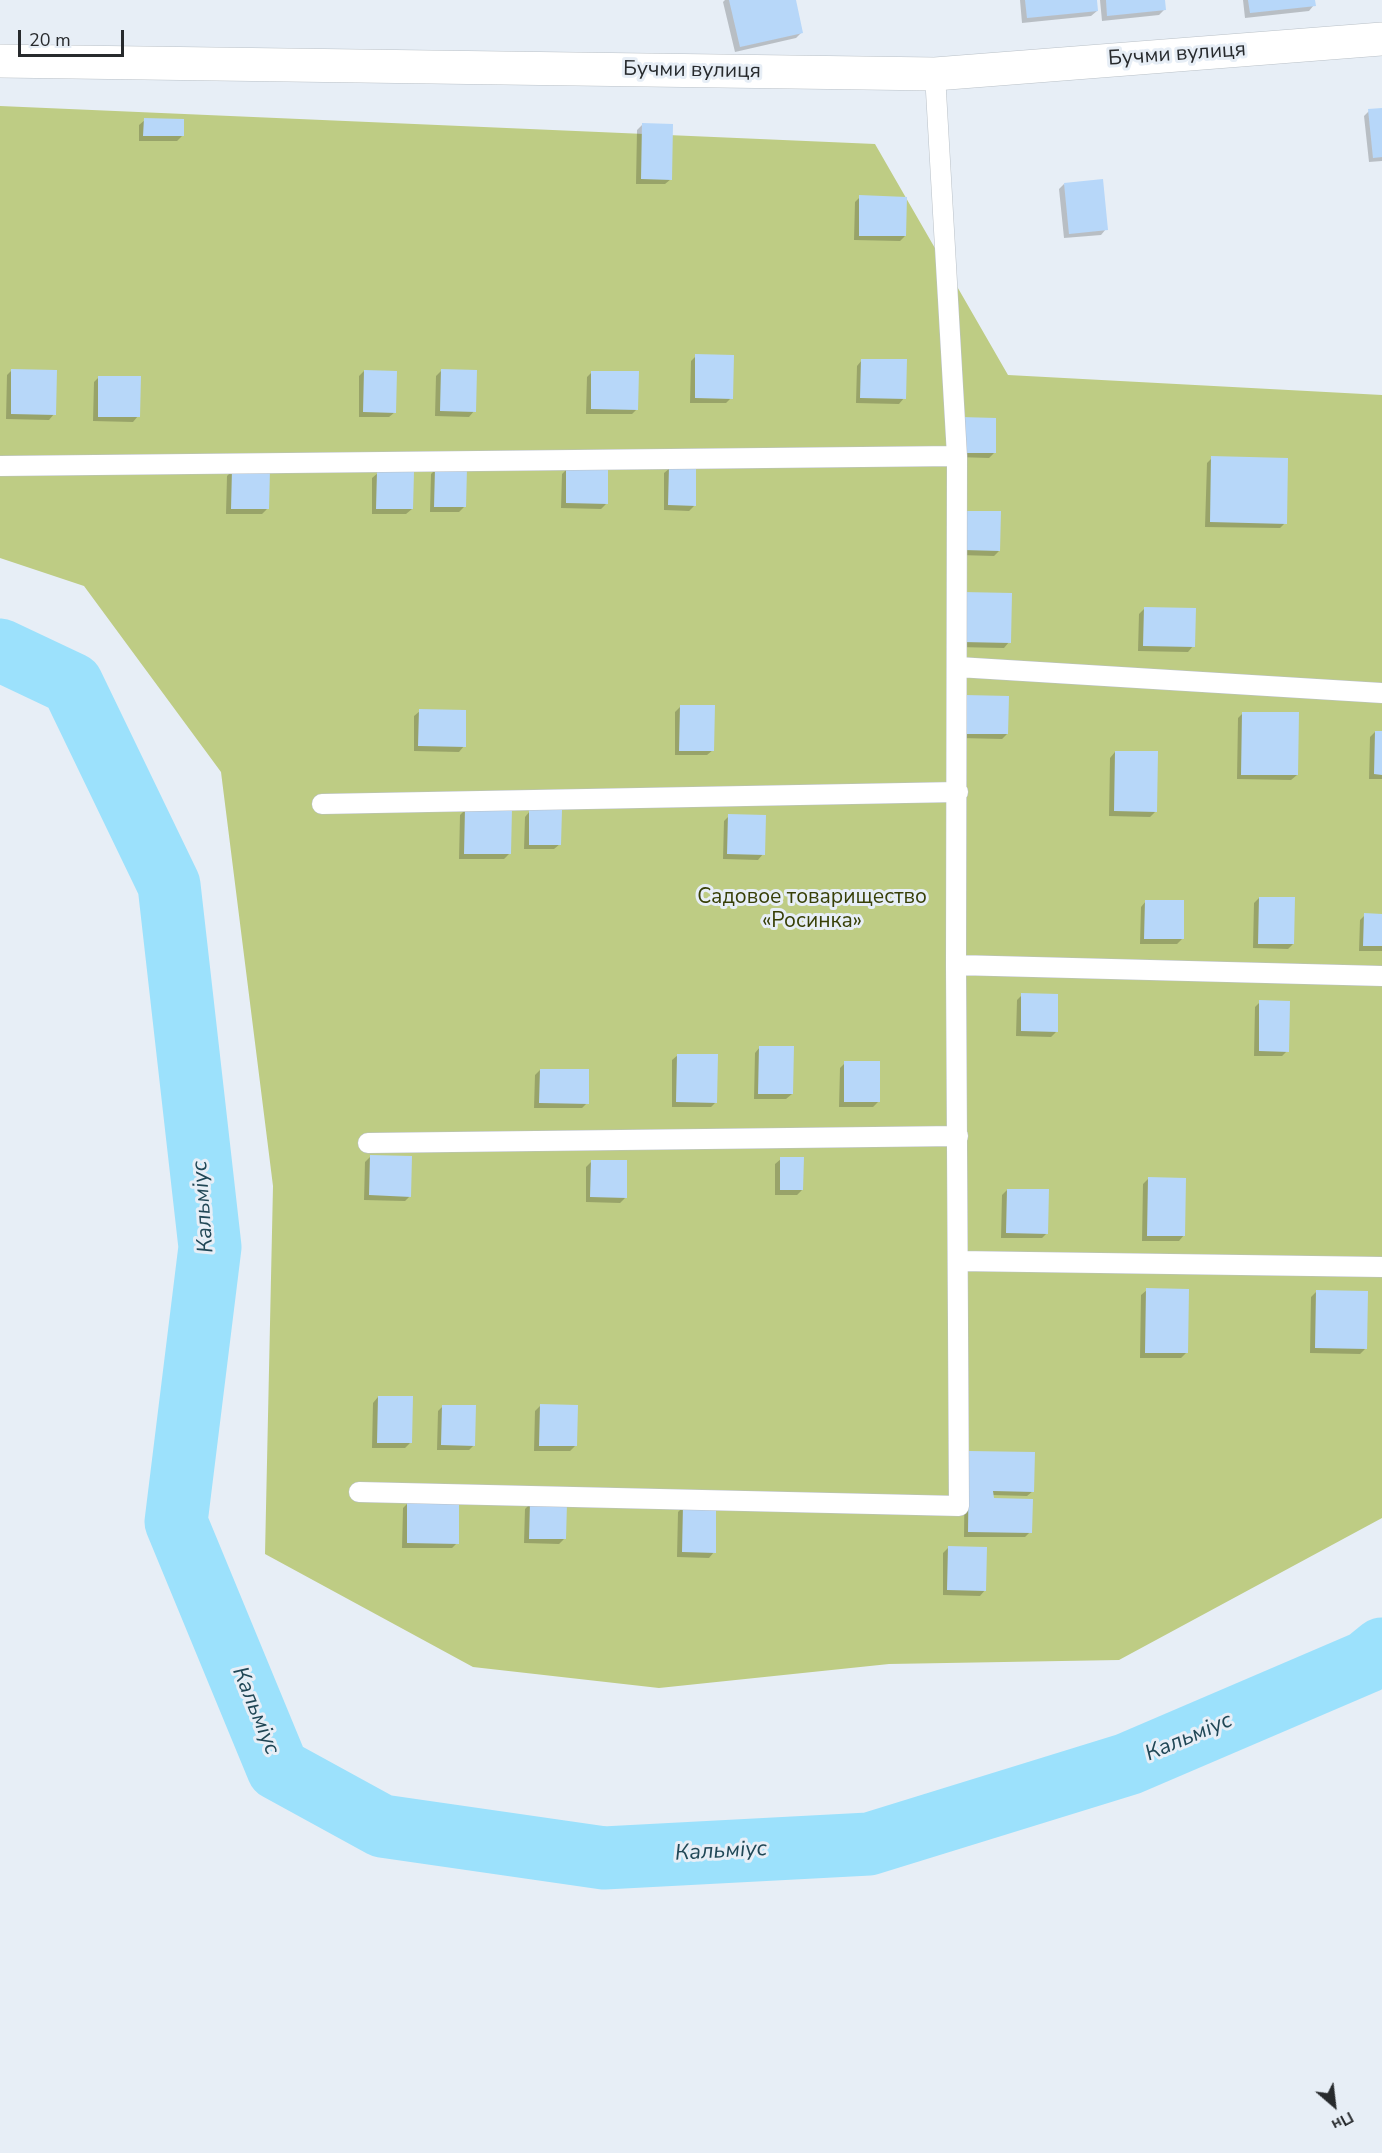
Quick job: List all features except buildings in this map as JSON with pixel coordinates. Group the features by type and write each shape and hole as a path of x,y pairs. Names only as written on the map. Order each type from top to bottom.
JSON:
{"street":[{"name":"Бучми вулиця","path":"0,61 935,74 1382,39"}],"lane":[{"path":"359,1492 959,1506 956,965 957,456 935,74"},
{"path":"0,466 957,456"},
{"path":"958,667 1382,693"},
{"path":"322,804 958,792"},
{"path":"956,965 1382,976"},
{"path":"368,1143 958,1136"},
{"path":"958,1261 1382,1267"}],"green space":[{"name":"Садовое товарищество «Росинка»","path":"0,106 875,144 1008,375 1382,395 1382,1518 1119,1660 889,1664 659,1688 473,1667 265,1554 273,1186 221,772 84,586 0,558"}],"waterway":[{"name":"Кальміус","path":"0,650 72,684 169,885 210,1247 176,1522 278,1769 382,1826 604,1858 869,1844 1128,1764 1366,1662 1382,1649"}]}
